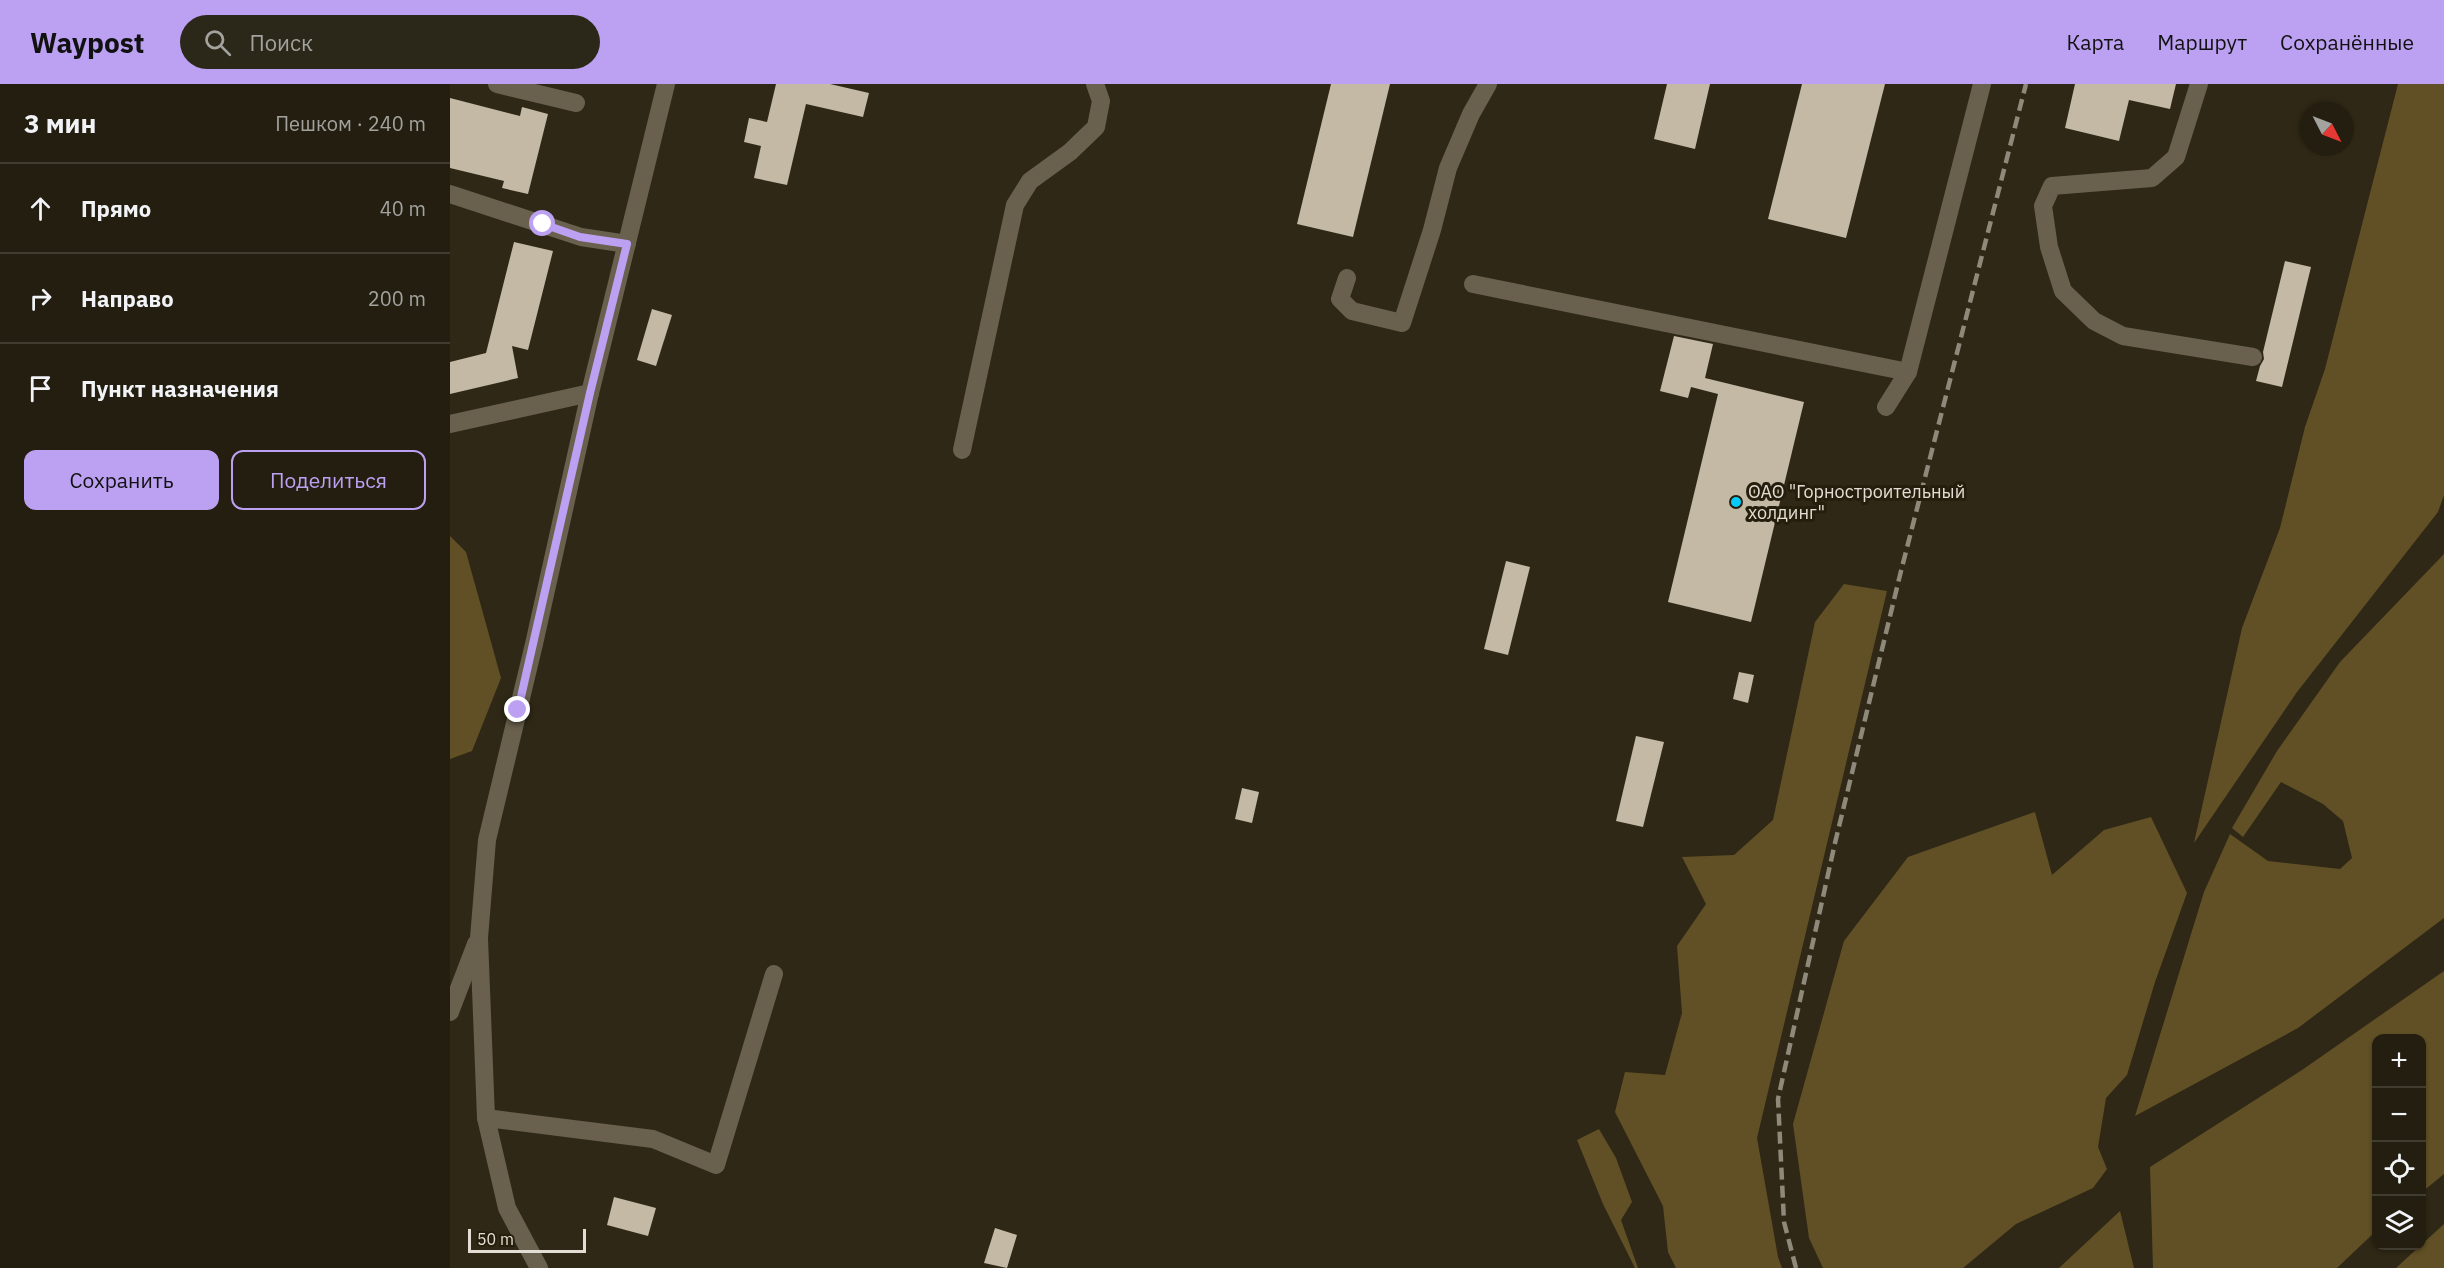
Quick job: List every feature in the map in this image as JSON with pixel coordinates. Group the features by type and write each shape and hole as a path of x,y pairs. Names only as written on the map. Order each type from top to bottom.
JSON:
{"street":[{"path":"497,84 576,103"},
{"path":"539,1268 507,1208 486,1118 479,938 487,840 590,393 666,84"},
{"path":"962,450 1015,205 1030,181 1070,152 1096,127 1101,101 1095,84"},
{"path":"1347,278 1340,299 1352,311 1402,323 1432,230 1448,168 1471,114 1488,84"},
{"path":"1886,407 1908,372 1982,84"},
{"path":"2199,84 2176,157 2152,178 2052,186 2043,206 2049,247 2063,291 2094,321 2123,336 2253,357"},
{"path":"450,194 580,237 627,244"},
{"path":"1473,284 1908,372"},
{"path":"450,424 590,393"},
{"path":"450,1012 479,938"},
{"path":"486,1118 653,1138 716,1166 774,974"}],"shaded area":[{"path":"2398,84 2444,84 2444,495 2438,512 2297,692 2194,843 2242,628 2280,528 2305,427 2325,369"},
{"path":"450,536 466,552 501,678 472,751 450,759"},
{"path":"2444,554 2444,918 2298,1028 2135,1116 2204,892 2230,834 2268,861 2340,869 2352,858 2343,821 2323,804 2281,782 2243,837 2232,828 2277,751 2340,662"},
{"path":"1844,584 1887,591 1757,1138 1778,1257 1782,1268 1676,1268 1668,1252 1663,1206 1615,1112 1625,1072 1665,1075 1682,1013 1677,946 1706,904 1682,857 1734,855 1773,820 1815,622"},
{"path":"2035,812 2052,875 2104,830 2151,817 2187,893 2155,982 2127,1075 2106,1098 2098,1147 2107,1169 2093,1188 2016,1224 1963,1268 1823,1268 1809,1238 1793,1124 1844,941 1908,857"},
{"path":"2444,971 2444,1174 2426,1189 2426,1034 2372,1034 2372,1235 2337,1268 2153,1268 2150,1167 2302,1070"},
{"path":"1599,1129 1616,1158 1632,1202 1621,1220 1638,1268 1635,1268 1603,1204 1577,1140"},
{"path":"2120,1211 2134,1268 2059,1268"},
{"path":"2444,1224 2444,1268 2396,1268 2416,1250 2426,1250 2426,1240"}],"building":[{"path":"776,84 830,84 869,93 863,117 806,104 787,185 754,178 761,146 744,142 749,118 767,122"},
{"path":"1331,84 1390,84 1353,237 1297,224"},
{"path":"1667,84 1710,84 1695,149 1654,139"},
{"path":"1802,84 1885,84 1846,238 1768,219"},
{"path":"2075,84 2176,84 2170,109 2129,100 2119,141 2065,128"},
{"path":"450,98 520,116 522,107 548,114 528,194 502,188 504,181 450,168"},
{"path":"514,242 553,251 528,350 512,346 518,378 450,394 450,362 486,353"},
{"path":"2285,261 2311,267 2282,387 2256,381 2264,359 2263,352"},
{"path":"652,309 672,315 656,366 637,360"},
{"name":"ОАО \"Горностроительный холдинг\"","path":"1674,336 1713,344 1705,378 1804,402 1751,622 1668,602 1718,394 1691,387 1688,398 1660,391"},
{"path":"1506,561 1530,567 1508,655 1484,649"},
{"path":"1739,672 1754,675 1748,703 1733,699"},
{"path":"1636,736 1664,742 1643,827 1616,821"},
{"path":"1242,788 1259,792 1252,823 1235,819"},
{"path":"614,1197 656,1208 648,1236 607,1225"},
{"path":"995,1228 1017,1235 1007,1268 984,1263"}],"railway":[{"path":"1796,1268 1784,1222 1778,1099 1835,843 1901,571 2026,84"}],"place":[{"name":"ОАО \"Горностроительный холдинг\"","path":"1736,502"}],"route":[{"path":"518,710 590,393 627,244 580,237 543,224"}]}
